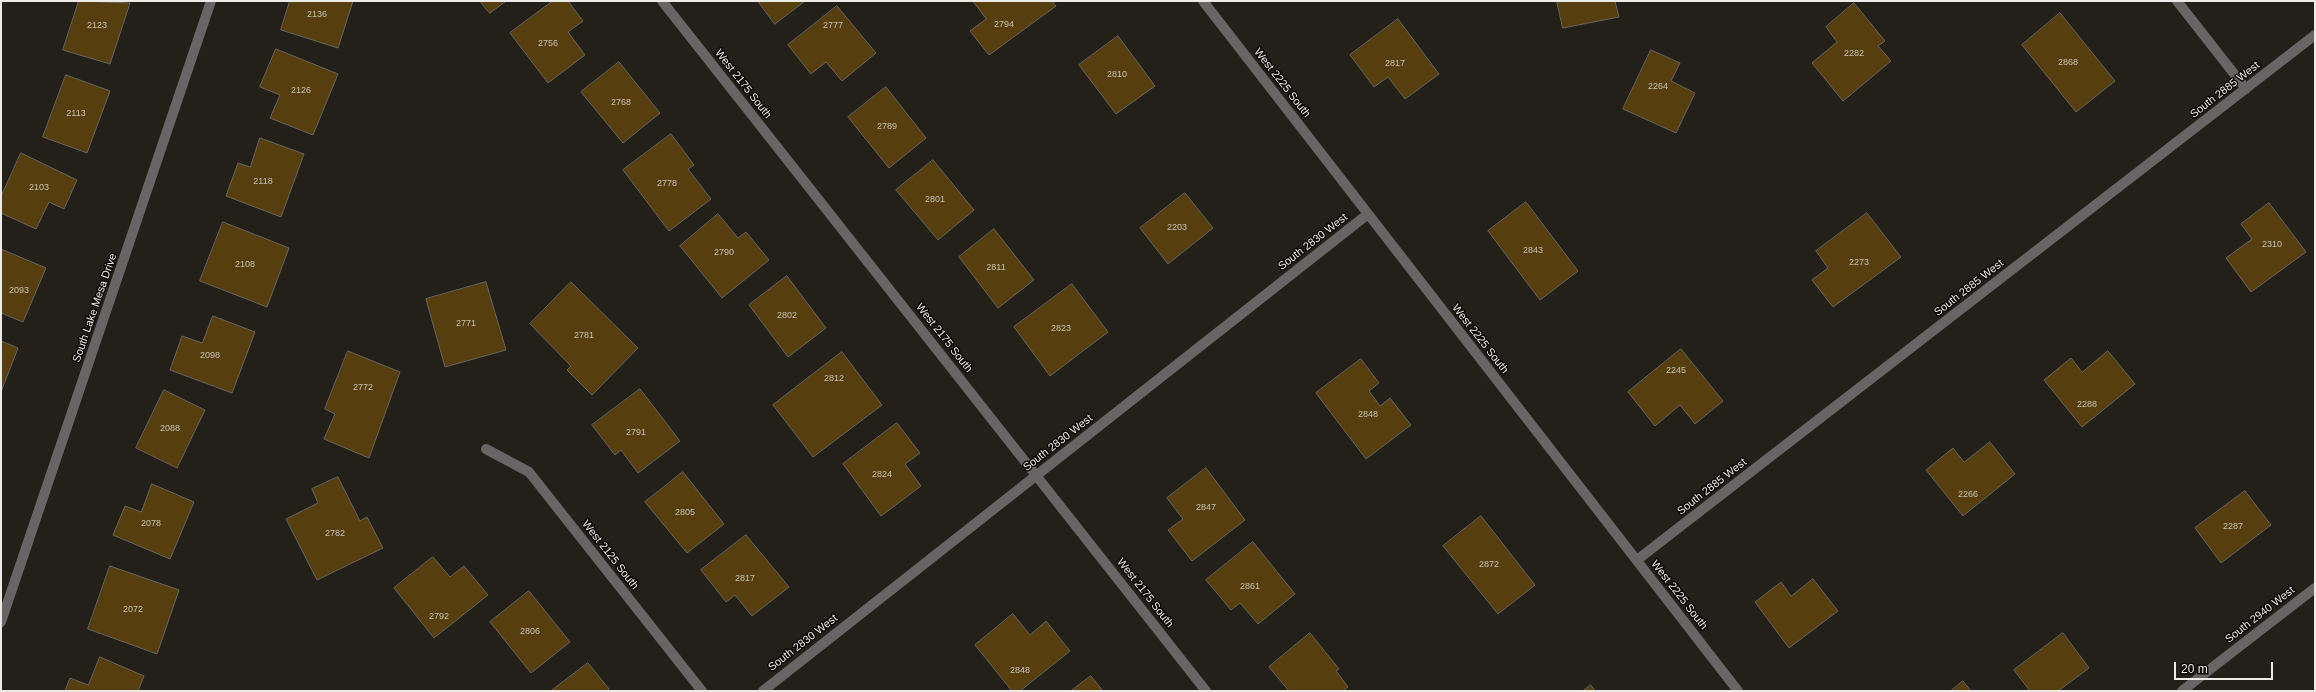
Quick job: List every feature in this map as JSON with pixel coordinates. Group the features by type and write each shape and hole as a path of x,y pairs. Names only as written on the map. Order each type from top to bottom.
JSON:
{"street":[{"name":"South Lake Mesa Drive","path":"1,622 211,1"},
{"name":"West 2175 South","path":"662,1 1037,474 1206,691"},
{"name":"West 2225 South","path":"1203,1 1738,691"},
{"path":"2177,1 2246,89"},
{"name":"South 2885 West","path":"1637,560 2315,35"},
{"name":"South 2830 West","path":"763,691 1368,214"},
{"name":"West 2125 South","path":"486,449 529,472 702,691"},
{"name":"South 2940 West","path":"2182,691 2315,588"}],"building":[{"path":"79,1 130,3 110,64 63,50"},
{"path":"290,1 353,1 338,48 281,30"},
{"path":"480,1 506,1 490,13"},
{"path":"553,1 568,1 583,21 568,32 585,55 548,83 510,33"},
{"path":"758,1 805,1 775,24"},
{"path":"973,1 1052,1 1056,6 989,55 970,31 986,19"},
{"path":"1557,1 1615,1 1619,17 1563,28"},
{"path":"1854,3 1885,41 1878,46 1891,61 1843,101 1812,63 1837,42 1826,27"},
{"path":"837,6 876,53 842,81 826,62 811,74 788,45"},
{"path":"2060,13 2115,81 2076,112 2022,45"},
{"path":"1398,19 1439,74 1405,99 1388,77 1374,87 1350,55"},
{"path":"1118,36 1155,86 1116,114 1079,65"},
{"path":"276,49 338,74 313,135 270,118 280,95 260,87"},
{"path":"1651,50 1680,63 1671,81 1695,93 1676,133 1623,109"},
{"path":"619,62 660,113 623,143 581,92"},
{"path":"66,75 110,91 87,153 43,137"},
{"path":"886,87 926,138 889,168 848,117"},
{"path":"671,134 694,165 688,169 711,199 669,231 623,170"},
{"path":"260,138 304,154 281,217 226,196 238,163 250,167"},
{"path":"21,153 77,180 64,209 49,202 36,229 1,213 1,197"},
{"path":"933,160 974,210 938,240 896,190"},
{"path":"1185,193 1213,228 1168,264 1140,228"},
{"path":"1526,202 1578,271 1540,300 1488,231"},
{"path":"2269,203 2306,252 2251,292 2226,258 2252,239 2241,224"},
{"path":"1867,213 1901,257 1833,307 1812,280 1828,268 1816,251"},
{"path":"718,214 738,238 746,232 769,260 722,298 680,246"},
{"path":"223,222 289,248 267,307 200,281"},
{"path":"994,229 1034,280 998,308 959,257"},
{"path":"1,249 46,268 23,322 1,313"},
{"path":"787,276 826,328 788,357 749,305"},
{"path":"486,282 506,350 445,367 426,299"},
{"path":"571,282 638,348 592,395 567,370 571,366 530,324"},
{"path":"1072,284 1108,332 1050,376 1014,327"},
{"path":"213,316 255,332 232,393 170,370 182,336 202,343"},
{"path":"1,341 18,348 1,392"},
{"path":"1681,349 1723,401 1695,424 1680,405 1655,426 1628,392"},
{"path":"348,351 400,372 369,458 324,439 335,414 325,409"},
{"path":"2108,351 2135,384 2082,427 2044,380 2071,358 2082,372"},
{"path":"842,352 882,405 813,457 773,405"},
{"path":"1361,359 1379,383 1369,391 1380,406 1390,398 1411,425 1366,459 1316,393"},
{"path":"640,389 680,441 638,473 621,450 615,455 592,425"},
{"path":"164,390 205,410 177,468 136,448"},
{"path":"897,423 920,453 905,464 921,486 881,516 843,464"},
{"path":"1990,442 2015,474 1963,516 1926,470 1953,448 1964,462"},
{"path":"1206,468 1245,520 1192,561 1168,530 1183,519 1167,498"},
{"path":"683,472 724,524 687,553 645,502"},
{"path":"338,477 360,521 367,517 383,548 317,580 286,519 318,503 312,489"},
{"path":"152,484 194,502 170,559 113,535 125,506 141,512"},
{"path":"2245,491 2271,525 2221,563 2195,528"},
{"path":"1481,516 1535,585 1498,614 1443,546"},
{"path":"746,535 789,587 752,616 735,595 726,602 701,570"},
{"path":"1253,542 1295,594 1258,624 1240,603 1231,610 1206,580"},
{"path":"433,557 450,577 464,566 488,595 434,638 394,588"},
{"path":"110,566 179,590 157,654 88,629"},
{"path":"1813,579 1838,611 1789,648 1755,602 1781,582 1791,596"},
{"path":"529,591 570,642 531,673 490,622"},
{"path":"1013,614 1030,635 1046,621 1070,651 1020,691 1012,691 975,645"},
{"path":"1310,633 1339,669 1336,671 1348,687 1343,691 1289,691 1269,667"},
{"path":"2063,633 2089,668 2058,691 2030,691 2014,670"},
{"path":"100,657 144,676 138,691 65,691 70,678 88,685"},
{"path":"588,663 609,689 607,691 551,691"},
{"path":"1091,676 1103,691 1071,691"},
{"path":"1963,681 1971,691 1951,691"},
{"path":"1591,685 1595,691 1583,691"}]}
